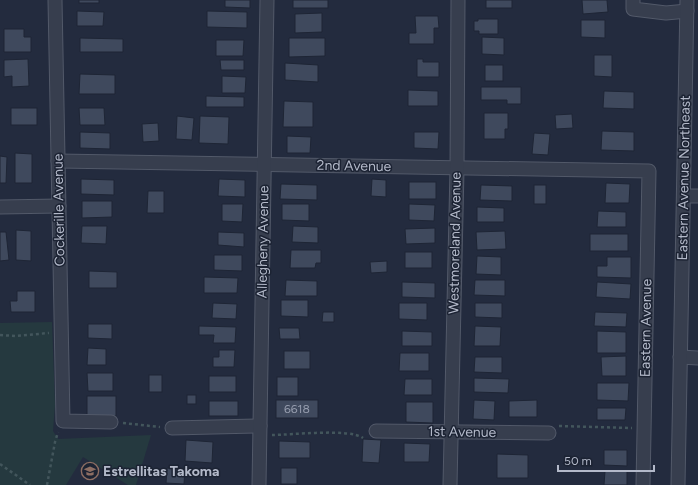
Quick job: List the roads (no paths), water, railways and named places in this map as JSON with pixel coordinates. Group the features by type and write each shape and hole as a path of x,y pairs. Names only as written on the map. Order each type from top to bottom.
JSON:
{"street":[{"name":"Cockerille Avenue","path":"54,0 63,421 111,422"},
{"name":"Allegheny Avenue","path":"259,485 267,0"},
{"name":"Westmoreland Avenue","path":"450,485 457,169 458,0"},
{"path":"633,0 633,9 666,13 687,6"},
{"name":"Eastern Avenue Northeast","path":"678,485 687,6"},
{"name":"2nd Avenue","path":"58,161 457,169 649,171"},
{"name":"Eastern Avenue","path":"643,485 649,171"},
{"path":"684,196 698,196"},
{"path":"0,207 59,206"},
{"path":"680,357 698,358"},
{"path":"172,428 260,431"},
{"name":"1st Avenue","path":"376,431 549,433"}],"place":[{"name":"Estrellitas Takoma","path":"90,471"}]}
